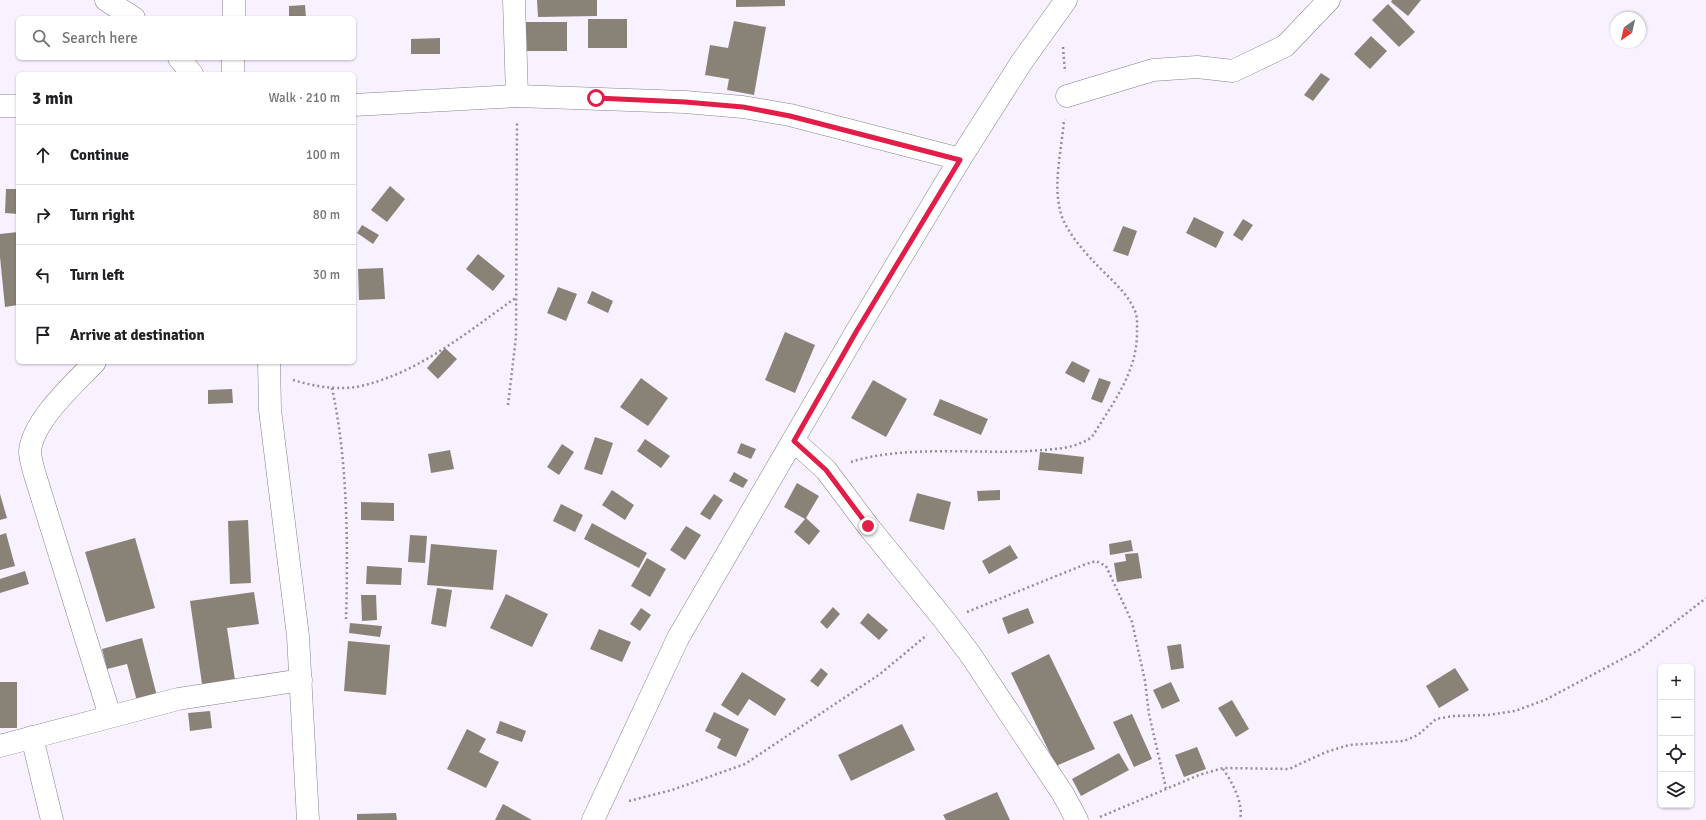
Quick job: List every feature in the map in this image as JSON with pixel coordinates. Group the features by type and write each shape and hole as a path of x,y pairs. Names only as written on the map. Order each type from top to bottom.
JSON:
{"street":[{"path":"106,0 131,16"},
{"path":"234,0 234,16"},
{"path":"514,0 516,96"},
{"path":"1067,96 1153,70 1197,67 1233,71 1285,46 1329,0"},
{"path":"595,815 678,638 794,441 856,332 960,160 1063,4"},
{"path":"181,60 190,72"},
{"path":"233,60 233,72"},
{"path":"356,105 516,96 685,102 743,107 790,116 960,160"},
{"path":"0,106 16,106"},
{"path":"92,364 58,402 37,429 30,452 35,475 110,716"},
{"path":"269,367 270,410 294,592 301,680 301,717 308,820"},
{"path":"794,441 826,470 868,526 945,621 974,660 1062,794 1088,819"},
{"path":"0,746 178,699 301,680"},
{"path":"32,737 52,820"}],"path":[{"path":"826,470 855,460 886,454 1016,452 1065,448 1083,443 1092,437 1130,373 1135,358 1138,324 1135,310 1128,298 1086,254 1070,230 1060,211 1057,189 1067,96 1063,4"},
{"path":"508,405 516,337 516,96"},
{"path":"269,367 302,383 332,388 356,387 382,379 425,360 517,297"},
{"path":"332,388 338,417 345,482 347,580 346,622"},
{"path":"595,815 745,764 880,674 945,621 1048,578 1096,561 1102,562 1113,577 1132,622 1145,681 1149,714 1166,788"},
{"path":"1088,819 1199,775 1223,768 1289,769 1326,752 1349,745 1404,741 1418,735 1436,719 1453,716 1488,715 1515,710 1545,700 1571,688 1639,650 1706,598"},
{"path":"1223,768 1232,782 1240,807 1240,820"}],"building":[{"path":"537,0 597,0 597,16 538,17"},
{"path":"736,0 785,0 785,6 736,7"},
{"path":"1392,0 1421,0 1408,16 1391,2"},
{"path":"1388,4 1415,32 1399,47 1372,20"},
{"path":"305,5 306,16 289,16 289,6"},
{"path":"588,19 627,19 627,48 588,48"},
{"path":"734,21 766,27 754,95 727,90 729,79 705,75 710,45 728,48"},
{"path":"523,22 567,22 567,51 524,51"},
{"path":"1371,36 1387,51 1370,69 1354,54"},
{"path":"440,38 440,54 411,54 411,39"},
{"path":"1321,73 1330,79 1313,101 1304,95"},
{"path":"390,186 405,199 387,222 371,210"},
{"path":"6,189 16,189 16,214 5,213"},
{"path":"1194,217 1224,232 1216,248 1186,233"},
{"path":"1243,219 1253,225 1242,241 1233,235"},
{"path":"362,225 379,235 373,244 357,233"},
{"path":"1123,226 1137,231 1128,256 1113,251"},
{"path":"16,232 16,305 5,307 0,257 0,234"},
{"path":"478,254 505,276 493,291 466,269"},
{"path":"383,268 385,299 359,300 358,269"},
{"path":"558,287 577,294 566,321 547,313"},
{"path":"592,291 613,301 608,313 587,303"},
{"path":"785,332 815,345 795,393 765,380"},
{"path":"445,348 457,359 438,379 427,368"},
{"path":"1072,361 1090,370 1084,383 1065,373"},
{"path":"641,378 668,398 648,426 620,407"},
{"path":"1099,378 1111,382 1102,403 1091,399"},
{"path":"873,380 907,399 886,437 851,418"},
{"path":"232,389 233,403 208,404 208,390"},
{"path":"940,399 988,419 981,435 933,415"},
{"path":"595,437 613,443 602,475 584,469"},
{"path":"645,439 670,456 661,468 637,451"},
{"path":"741,443 756,449 751,459 737,453"},
{"path":"562,444 574,452 559,475 547,467"},
{"path":"450,450 454,469 431,473 428,454"},
{"path":"1040,452 1084,457 1082,474 1038,470"},
{"path":"734,472 748,480 743,488 729,481"},
{"path":"797,483 819,496 806,518 820,531 809,545 794,532 805,519 784,507"},
{"path":"612,490 634,505 625,520 602,505"},
{"path":"1000,490 1000,500 978,501 977,491"},
{"path":"917,493 951,502 944,530 909,521"},
{"path":"0,494 7,518 0,520"},
{"path":"714,494 723,500 710,520 700,514"},
{"path":"361,502 394,503 394,521 361,520"},
{"path":"561,504 583,515 575,532 553,521"},
{"path":"248,520 251,583 230,584 228,521"},
{"path":"592,523 647,553 639,568 584,539"},
{"path":"686,526 701,535 685,560 670,550"},
{"path":"6,533 15,566 0,570 0,535"},
{"path":"410,535 427,536 425,563 408,562"},
{"path":"135,538 155,608 106,622 85,552"},
{"path":"1131,540 1133,551 1110,555 1109,544"},
{"path":"431,544 497,550 493,590 427,585"},
{"path":"1010,545 1018,558 989,574 982,561"},
{"path":"1138,553 1142,578 1117,582 1114,563 1126,561 1125,554"},
{"path":"647,558 666,569 650,597 631,586"},
{"path":"367,566 402,568 401,585 366,584"},
{"path":"25,571 29,584 0,593 0,579"},
{"path":"437,588 452,590 446,627 431,624"},
{"path":"254,592 259,624 227,628 235,680 202,684 190,601"},
{"path":"506,594 548,614 532,647 490,628"},
{"path":"361,595 376,595 377,620 362,621"},
{"path":"833,607 840,614 827,629 820,622"},
{"path":"641,608 651,615 640,631 630,624"},
{"path":"1028,608 1034,623 1008,634 1002,618"},
{"path":"868,613 888,630 879,640 860,623"},
{"path":"350,623 382,626 380,637 349,633"},
{"path":"599,629 631,642 622,662 590,649"},
{"path":"142,638 157,696 137,701 127,664 107,669 102,649"},
{"path":"348,641 390,645 386,695 344,691"},
{"path":"1181,644 1184,668 1171,670 1167,646"},
{"path":"1049,654 1095,749 1056,766 1011,673"},
{"path":"821,668 828,674 818,687 810,681"},
{"path":"1455,668 1469,690 1439,708 1426,686"},
{"path":"742,672 786,699 775,716 749,699 738,716 721,705"},
{"path":"0,682 17,682 17,728 0,728"},
{"path":"1171,682 1180,701 1162,709 1153,690"},
{"path":"1232,700 1249,729 1236,737 1218,708"},
{"path":"210,711 212,728 190,731 188,713"},
{"path":"714,712 749,729 736,757 717,748 721,739 705,731"},
{"path":"1132,714 1152,759 1134,767 1113,722"},
{"path":"500,721 526,731 522,742 496,733"},
{"path":"902,724 915,750 851,781 838,755"},
{"path":"467,729 486,739 479,752 499,762 486,788 447,769"},
{"path":"1197,747 1206,769 1184,777 1175,755"},
{"path":"1119,753 1129,770 1081,796 1072,779"},
{"path":"997,792 1010,820 946,820 943,815"},
{"path":"503,804 532,820 495,820"},
{"path":"396,813 397,820 357,820 357,814"}],"route":[{"path":"596,98 685,102 743,107 790,116 960,160 856,332 794,441 826,470 868,526"}]}
